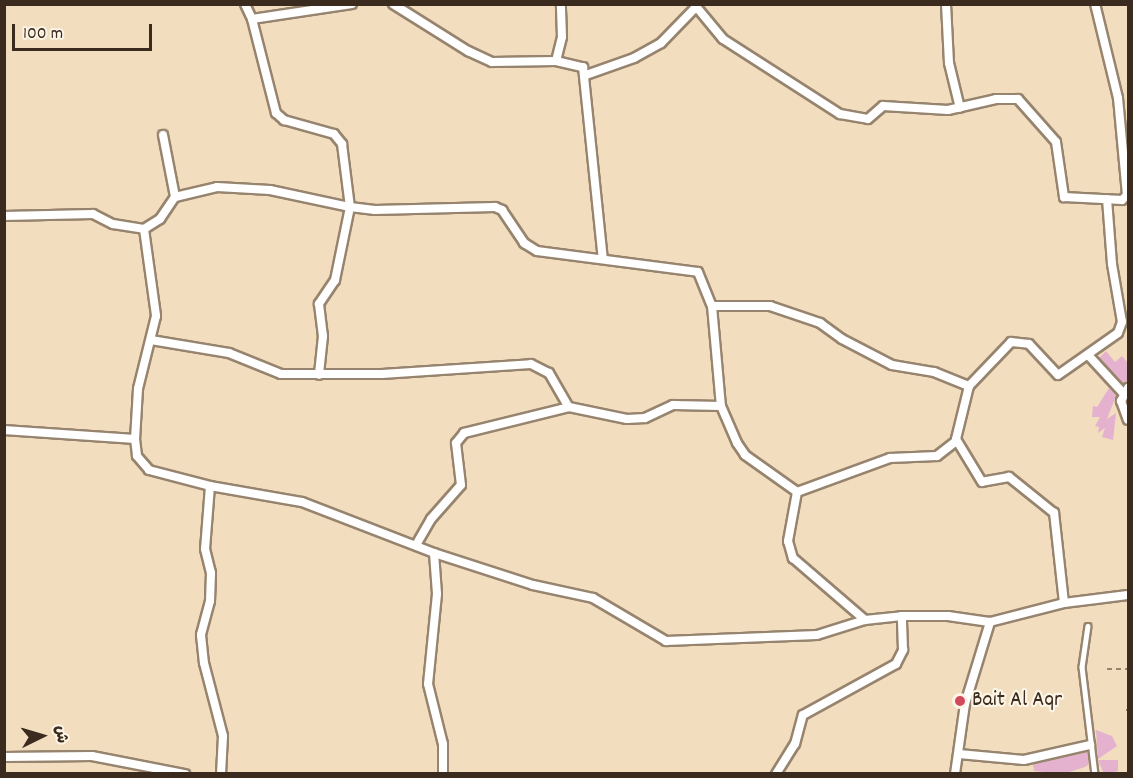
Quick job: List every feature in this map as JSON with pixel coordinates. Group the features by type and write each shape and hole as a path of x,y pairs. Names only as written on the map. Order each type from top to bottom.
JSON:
{"street":[{"path":"244,4 252,19 276,113 284,120 334,134 342,144 350,207 335,280 319,304 323,336 319,375"},
{"path":"252,19 352,4"},
{"path":"393,4 492,62 556,61 583,67 586,75 587,123 603,260"},
{"path":"556,61 562,37 561,4"},
{"path":"946,4 949,63 960,108"},
{"path":"586,75 634,58 661,43 695,6 723,39 840,114 868,119 883,106 960,108 996,99 1018,99 1056,142 1064,196 1122,200 1127,195 1118,98 1095,4"},
{"path":"163,135 175,197"},
{"path":"4,216 93,214 113,224 144,229 160,219 175,197 217,187 270,190 375,210 495,207 502,210 524,243 537,251 693,269 702,277 712,306 720,406 745,455 797,492"},
{"path":"797,492 890,458 939,455 956,441 969,386 1017,340 1029,344 1058,375 1089,356 1118,333 1122,322 1112,264 1107,199"},
{"path":"144,229 156,316 152,340 138,389 135,439 137,456 149,470 210,486 302,502 434,553 533,585 593,598 666,641 817,635 865,620 902,616 948,616 990,622 1064,603 1128,595"},
{"path":"712,306 770,306 820,323 842,339 892,365 934,372 969,386"},
{"path":"152,340 229,353 281,374 319,375 531,364 549,373 569,407"},
{"path":"1089,356 1126,390 1122,406 1128,420"},
{"path":"416,545 431,519 461,485 456,450 459,437 516,418 569,407 627,419 645,418 673,405 720,406"},
{"path":"4,430 135,439"},
{"path":"956,441 982,482 1009,477 1054,513 1064,603"},
{"path":"210,486 205,549 211,573 210,602 201,635 204,663 223,736 221,774"},
{"path":"797,492 788,541 793,558 865,620"},
{"path":"434,553 437,594 429,684 443,744 443,774"},
{"path":"776,774 795,744 803,715 896,664 903,650 902,616"},
{"path":"954,774 959,754 965,704 990,622"},
{"path":"959,754 1024,760 1090,745"},
{"path":"4,757 92,756 185,774"}],"lane":[{"path":"1088,626 1082,668 1095,774"}],"path":[{"path":"1107,669 1128,669"}],"building":[{"path":"1106,351 1115,362 1122,356 1128,363 1128,382 1123,384 1099,358"},
{"path":"1109,388 1116,396 1107,419 1116,413 1113,440 1102,437 1105,428 1098,433 1099,427 1095,426 1100,417 1092,417 1093,406 1097,407"},
{"path":"1096,730 1112,736 1117,746 1098,759"},
{"path":"1088,752 1089,764 1085,767 1063,774 1034,771 1033,764"},
{"path":"1098,760 1118,760 1118,771 1104,774"}],"place":[{"name":"Bait Al Aqr","path":"960,701"}]}
